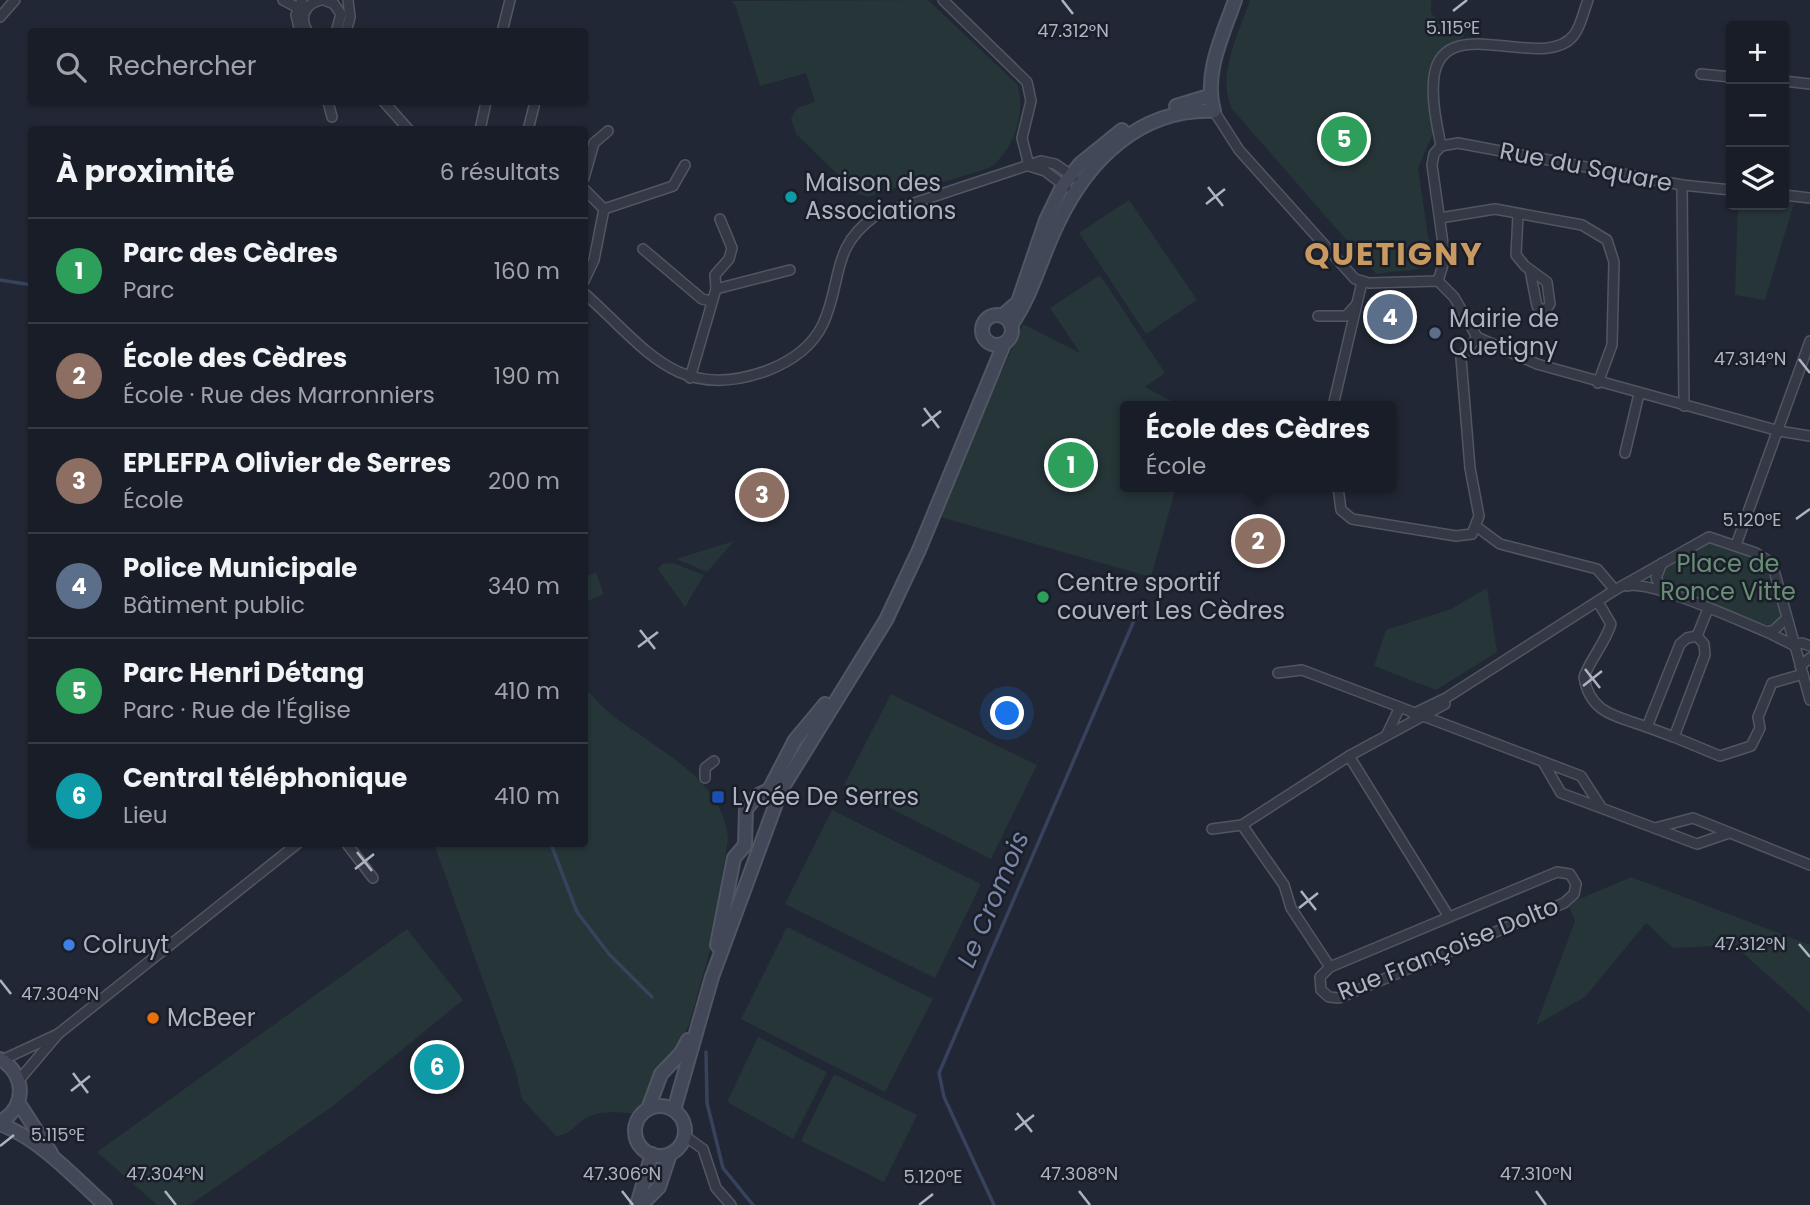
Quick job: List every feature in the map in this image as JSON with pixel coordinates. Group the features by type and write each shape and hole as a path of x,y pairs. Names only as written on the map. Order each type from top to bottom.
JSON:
{"main road":[{"path":"1072,183 1121,141 1153,120 1175,113 1213,111 1209,96 1213,67 1235,0"},
{"path":"1006,321 1025,305 1072,183 1096,150 1144,116 1209,96"},
{"path":"997,365 983,334 984,325 993,316 1006,321"},
{"path":"674,1110 712,977 775,804 846,681 886,620 904,585 1004,344 1010,338 1006,321"},
{"path":"988,342 1004,344"},
{"path":"712,977 734,858 745,845 744,814 751,802 769,790 795,740 846,681"},
{"path":"769,790 775,804"},
{"path":"648,1109 660,1074 681,1054 699,1018"},
{"path":"1,1059 15,1072 19,1080 18,1102 12,1113 0,1123 15,1130 60,1164 105,1205"},
{"path":"18,1102 60,1164"},
{"path":"639,1205 659,1187 670,1154 682,1143 685,1136 683,1121 674,1110 661,1106 648,1109 642,1114 635,1129 639,1144 652,1154 670,1154"},
{"path":"639,1205 652,1154"}],"street":[{"path":"0,17 15,0"},
{"path":"284,0 302,6 320,0 334,4 345,28"},
{"path":"337,28 341,17 341,0"},
{"path":"347,28 350,17 348,0"},
{"path":"503,28 510,0"},
{"path":"943,0 1027,82 1031,101 1023,138 1029,166"},
{"path":"1438,281 1445,258 1432,165 1434,153 1441,146 1433,79 1436,68 1446,54 1472,43 1528,48 1556,47 1574,36 1588,0"},
{"path":"298,28 296,22 302,6"},
{"path":"302,6 306,28"},
{"path":"1701,74 1726,76"},
{"path":"1789,82 1810,84"},
{"path":"329,105 332,117 333,105"},
{"path":"387,105 405,126"},
{"path":"481,126 485,105"},
{"path":"529,126 534,105"},
{"path":"1213,111 1239,150 1348,273 1362,282 1438,281 1450,290 1477,337 1554,371 1779,431 1810,436"},
{"path":"588,164 594,143 608,131"},
{"name":"Rue du Square","path":"1441,146 1458,143 1682,185 1726,189"},
{"path":"588,297 666,365 690,378 730,381 783,364 799,354 813,339 825,319 837,267 848,242 875,216 1047,160 1072,183"},
{"path":"604,209 673,186 685,165"},
{"path":"1682,185 1684,406"},
{"path":"588,192 604,209"},
{"path":"1789,196 1810,198"},
{"path":"588,273 594,260 604,209"},
{"path":"1440,218 1485,209 1582,225 1602,235 1610,244 1614,262 1612,345 1598,383"},
{"path":"1518,215 1514,248 1519,261 1530,270"},
{"path":"690,378 716,289 715,275 729,259 732,248 720,219"},
{"path":"643,249 702,299 711,301"},
{"path":"716,289 790,270"},
{"path":"1334,401 1362,282"},
{"path":"1318,316 1346,316 1357,304"},
{"path":"1339,492 1341,510 1352,519 1460,536 1472,534 1477,527 1479,516 1469,468 1461,358 1477,337"},
{"path":"1736,545 1810,341"},
{"path":"1625,453 1639,394"},
{"path":"1477,527 1500,544 1600,570 1615,590"},
{"path":"1212,829 1242,825 1349,756 1445,701 1615,590 1706,538 1736,545 1763,556 1772,563 1810,700"},
{"path":"1664,562 1656,578 1658,587 1664,592"},
{"path":"1615,590 1637,584 1767,632 1793,645 1802,643 1810,646"},
{"path":"1598,602 1611,624 1598,655 1591,660 1584,677 1592,701 1601,709 1720,755 1751,746 1760,728 1758,717 1772,683 1802,670 1810,658"},
{"path":"1698,636 1708,609"},
{"path":"1767,632 1774,630 1786,619"},
{"path":"1647,727 1680,644 1687,638 1698,636"},
{"path":"1674,737 1704,655 1704,644 1698,636"},
{"path":"1278,673 1302,670 1581,776 1601,807"},
{"path":"1445,701 1448,720 1455,729"},
{"path":"1387,734 1399,709"},
{"path":"1349,756 1449,917"},
{"path":"705,778 705,768 713,761"},
{"path":"1543,762 1562,793 1697,844 1729,833"},
{"path":"1655,828 1690,817 1810,865"},
{"path":"1242,825 1279,878 1291,908 1330,967"},
{"path":"19,1080 58,1034 293,847"},
{"path":"349,847 373,878"},
{"name":"Rue Françoise Dolto","path":"1557,872 1567,872 1575,881 1574,894 1564,903 1339,998 1326,996 1320,987 1320,977 1330,967 1557,872"},
{"path":"1,1059 58,1034"},
{"path":"685,1136 703,1149 713,1181 731,1205"}],"green space":[{"path":"928,0 1017,84 1020,106 1016,130 1005,152 989,168 921,189 917,181 889,190 885,177 872,180 876,194 868,197 858,194 796,134 791,118 797,108 815,102 806,73 760,86 736,7 731,1"},
{"path":"1250,0 1431,0 1431,13 1446,29 1465,32 1464,37 1435,56 1429,81 1436,127 1418,168 1431,256 1420,269 1376,274 1232,109 1228,96 1228,68"},
{"path":"1129,200 1197,300 1146,334 1079,233"},
{"path":"1789,202 1794,203 1765,300 1735,295 1738,210 1789,210"},
{"path":"1100,275 1165,373 1145,387 1172,401 1120,401 1120,492 1175,492 1151,577 937,516 1023,324 1080,353 1050,308"},
{"name":"Place de Ronce Vitte","path":"1713,540 1767,561 1783,614 1781,619 1767,626 1663,584 1660,575 1665,566"},
{"path":"734,541 707,572 676,559"},
{"path":"673,563 704,575 685,607 658,569 662,564"},
{"path":"596,573 604,594 588,601 588,575"},
{"path":"1487,588 1497,652 1436,690 1374,666 1386,630 1451,609"},
{"path":"588,691 607,711 682,765 714,798 724,818 728,840 711,947 689,1025 642,1108 635,1113 596,1114 585,1118 566,1134 556,1136 522,1099 516,1072 435,847 588,847"},
{"path":"891,694 1037,765 991,859 844,785"},
{"path":"832,810 981,884 935,978 785,904"},
{"path":"1631,877 1810,945 1810,1013 1734,945 1673,948 1646,923 1585,997 1536,1025 1575,921 1568,904"},
{"path":"787,927 933,999 885,1092 741,1019"},
{"path":"407,929 463,1000 333,1106 190,1205 157,1205 97,1152"},
{"path":"758,1037 827,1072 793,1139 727,1102"},
{"path":"834,1074 917,1115 884,1182 801,1141"}],"waterway":[{"path":"0,280 28,284"},
{"name":"Le Cromois","path":"994,1205 944,1097 939,1073 1139,609"},
{"path":"552,847 577,912 609,954 652,997"},
{"path":"706,1052 707,1103 723,1168 753,1205"}],"place":[{"name":"Parc Henri Détang","path":"1344,139"},
{"name":"Maison des Associations","path":"791,197"},
{"name":"Police Municipale","path":"1390,317"},
{"name":"Mairie de Quetigny","path":"1435,333"},
{"name":"Parc des Cèdres","path":"1071,465"},
{"name":"EPLEFPA Olivier de Serres","path":"762,495"},
{"name":"École des Cèdres","path":"1258,541"},
{"name":"Centre sportif couvert Les Cèdres","path":"1043,597"},
{"name":"Lycée De Serres","path":"718,797"},
{"name":"Colruyt","path":"69,945"},
{"name":"McBeer","path":"153,1018"},
{"name":"Central téléphonique","path":"437,1067"}],"district":[{"name":"QUETIGNY","path":"1394,254"}]}
